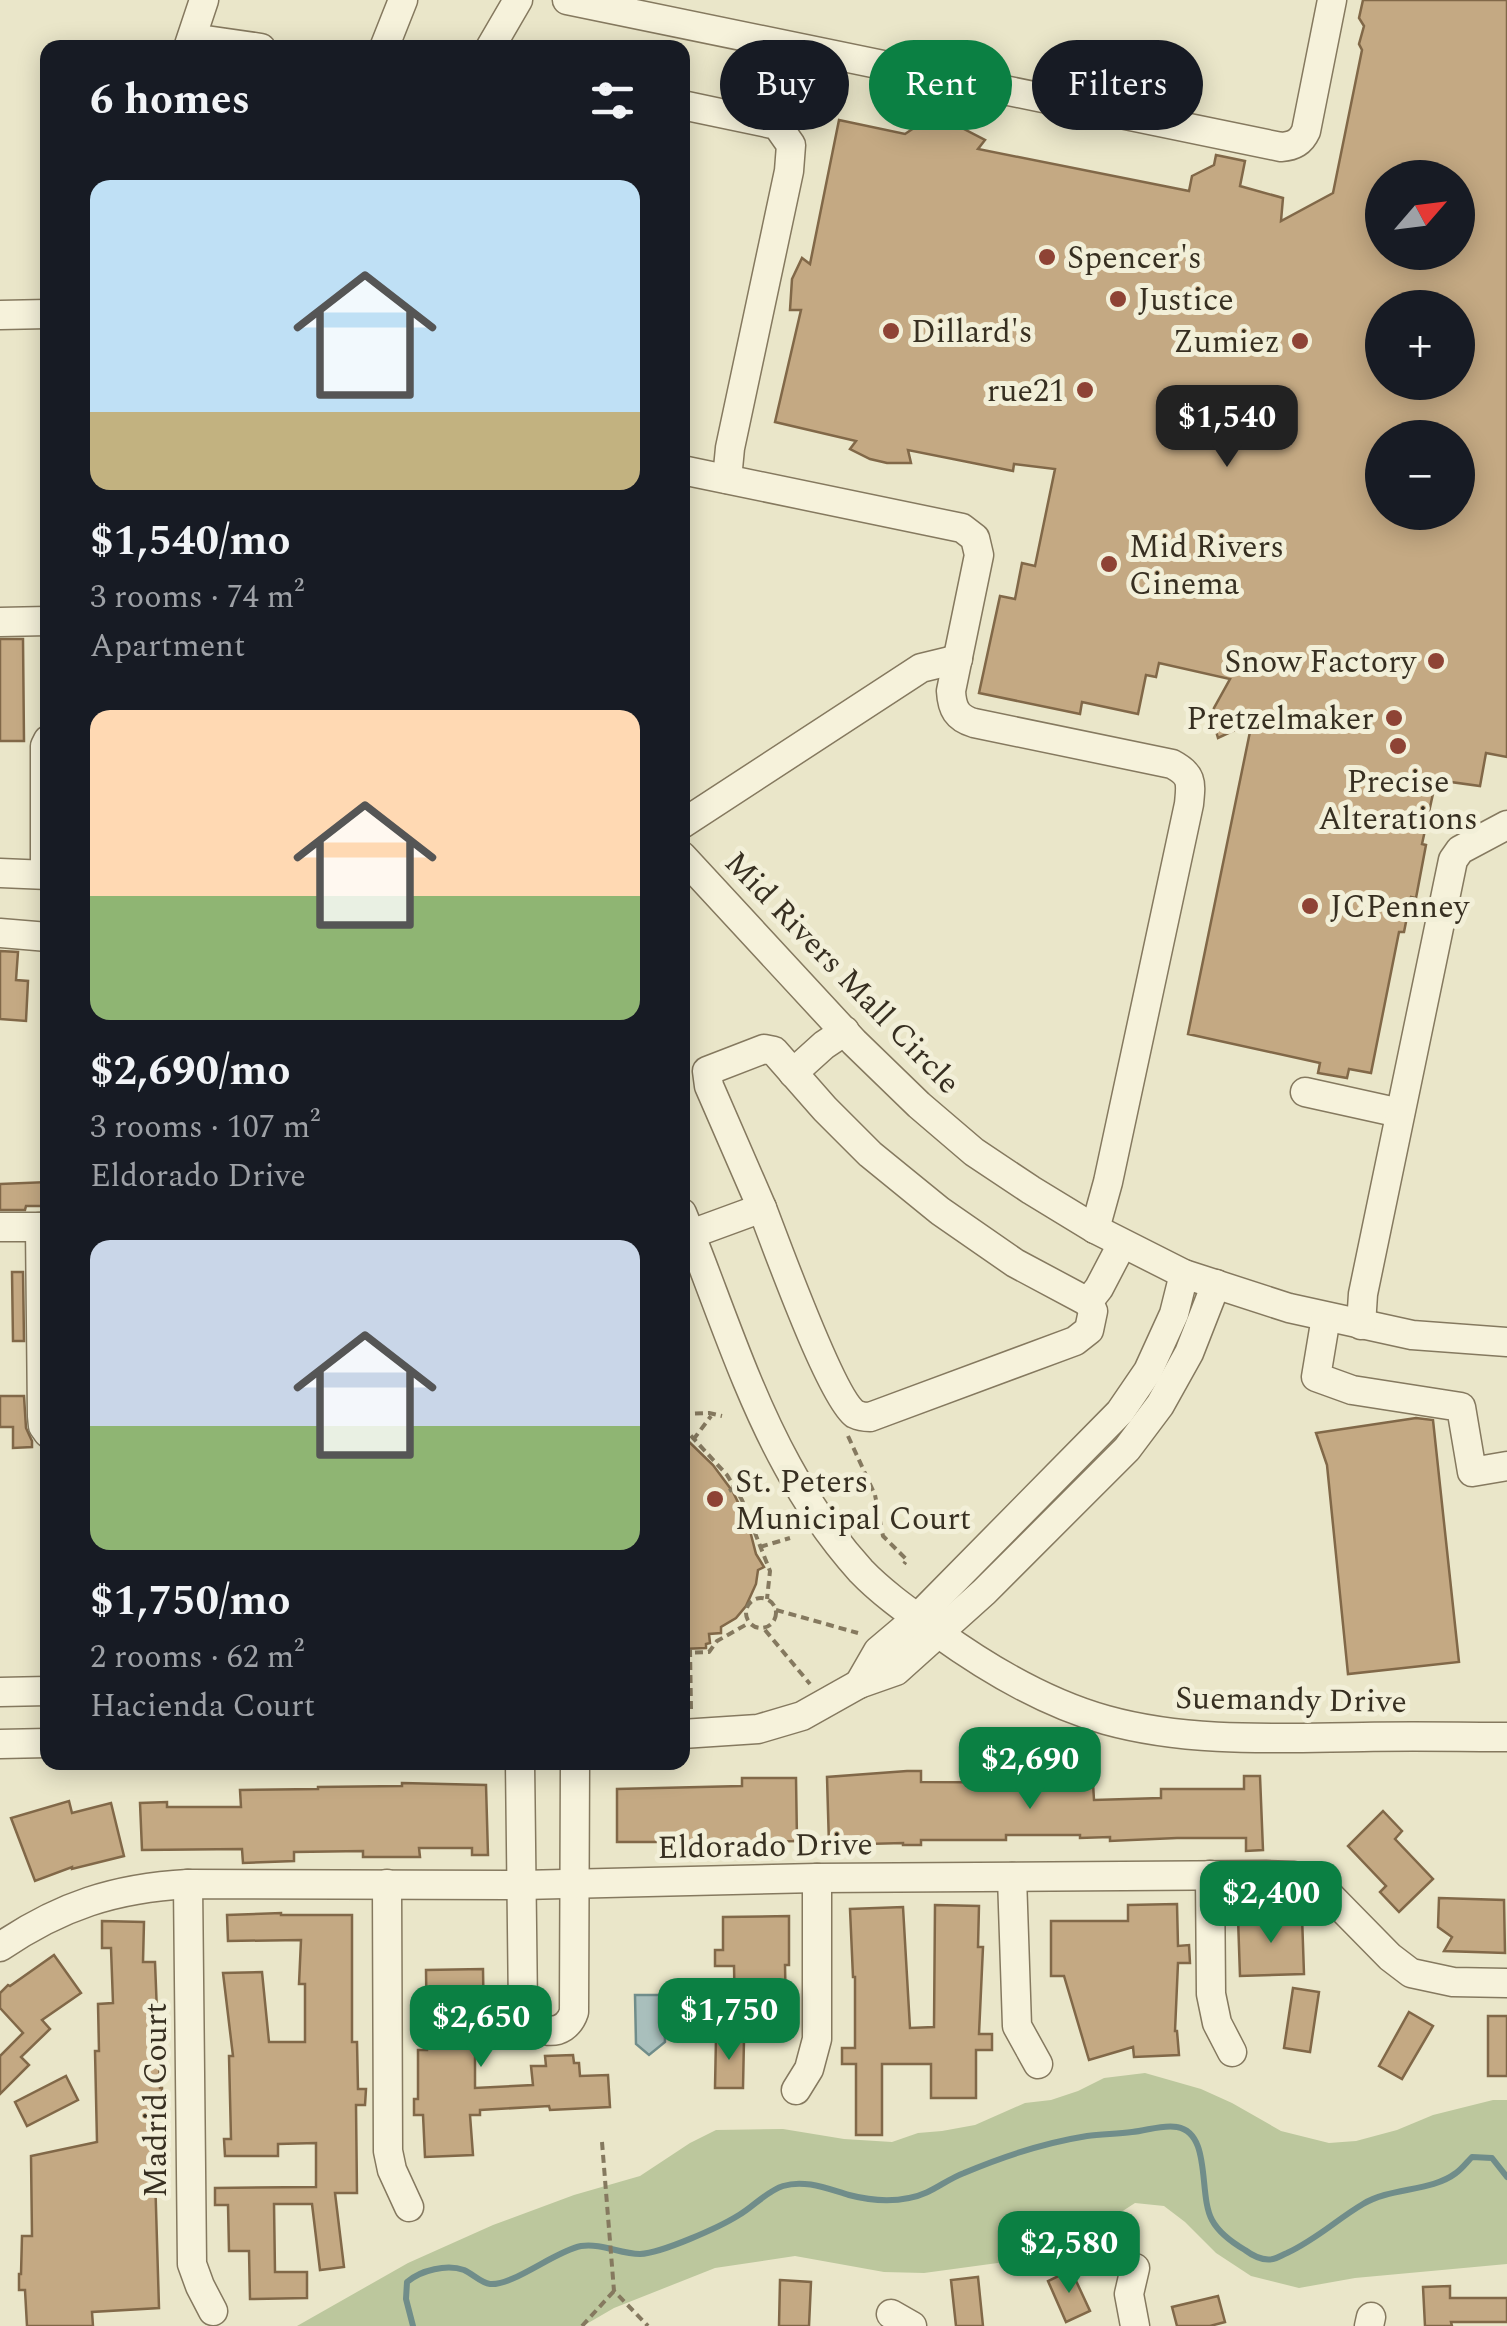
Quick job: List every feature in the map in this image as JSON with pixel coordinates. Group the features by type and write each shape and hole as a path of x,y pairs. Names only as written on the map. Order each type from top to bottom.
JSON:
{"street":[{"path":"191,40 204,0"},
{"path":"387,40 403,0"},
{"path":"495,40 518,0"},
{"path":"567,0 1281,147 1292,146 1306,131 1332,0"},
{"path":"690,107 777,125 790,145 789,171 730,448 727,479"},
{"path":"0,315 40,314"},
{"path":"690,472 971,533 978,546 978,564 951,691 958,717 1172,764 1189,778 1188,804 1096,1229"},
{"path":"0,622 40,622"},
{"path":"690,819 921,668 958,659"},
{"path":"1361,1325 1363,1294 1454,860 1460,850 1507,824"},
{"name":"Mid Rivers Mall Circle","path":"690,865 844,1031 919,1105 974,1152 1096,1229 1184,1274 1288,1308 1412,1335 1507,1342"},
{"path":"0,872 40,875"},
{"path":"0,933 40,937"},
{"path":"793,1073 844,1031"},
{"path":"764,1049 774,1052 870,1154 940,1211 1015,1263 1088,1302 1092,1311 1088,1330 1075,1341 870,1417 856,1415 844,1402 827,1369 762,1208 706,1071 764,1049"},
{"path":"1305,1092 1400,1113"},
{"path":"690,1222 762,1208"},
{"path":"0,1227 40,1227"},
{"name":"Suemandy Drive","path":"690,1231 741,1363 786,1464 805,1496 862,1572 980,1664 1048,1698 1094,1716 1142,1728 1258,1740 1507,1736"},
{"path":"1088,1302 1122,1244"},
{"path":"928,1626 1120,1412 1148,1371 1174,1314 1184,1274"},
{"path":"690,1722 758,1729 802,1716 859,1684 878,1651 928,1626 1127,1448 1160,1405 1188,1353 1216,1284"},
{"path":"1326,1317 1316,1376 1352,1390 1462,1406 1472,1472 1507,1466"},
{"path":"0,1692 40,1691"},
{"path":"0,1744 40,1744"},
{"path":"520,1770 523,2009 524,2016 536,2028 551,2030 565,2026 574,2012 576,1770"},
{"path":"1210,1875 1212,1994 1217,2023 1232,2052"},
{"name":"Eldorado Drive","path":"0,1947 54,1915 102,1897 149,1886 1294,1876 1332,1898 1411,1973 1453,1982 1507,1982"},
{"path":"796,2090 810,2069 817,2039 817,1878"},
{"path":"1012,1878 1017,2026 1038,2064"},
{"name":"Madrid Court","path":"188,1884 192,2264 213,2311"},
{"path":"387,1884 388,2150 392,2170 409,2207"},
{"path":"1135,2268 1129,2294 1135,2326"}],"path":[{"path":"690,1414 722,1416"},
{"path":"694,1440 712,1414"},
{"path":"690,1435 736,1488 750,1516 770,1571 767,1599 776,1610 858,1634"},
{"path":"729,1491 753,1478"},
{"path":"760,1547 790,1538"},
{"path":"767,1599 750,1602 746,1612 749,1623 764,1628 775,1620 776,1610"},
{"path":"690,1651 709,1652 717,1641 749,1623"},
{"path":"764,1628 810,1684"},
{"path":"602,2142 614,2291 648,2326"},
{"path":"582,2326 614,2291"}],"green space":[{"path":"1145,2073 1201,2089 1281,2131 1329,2143 1356,2141 1433,2115 1507,2100 1507,2264 1355,2278 1299,2288 1251,2276 1216,2253 1164,2206 1135,2203 1081,2238 1019,2260 924,2273 884,2272 795,2256 715,2268 614,2308 583,2326 297,2326 408,2263 493,2225 640,2176 716,2130 783,2129 892,2142 918,2133 975,2125 1025,2103 1051,2100 1104,2078"}],"water":[{"path":"635,1995 664,1995 665,2042 649,2055 636,2044"}],"building":[{"path":"1363,0 1507,0 1507,757 1486,753 1480,786 1436,780 1422,844 1426,845 1416,898 1411,897 1404,932 1399,932 1371,1073 1349,1069 1347,1078 1318,1073 1320,1063 1188,1034 1252,722 1218,738 1212,717 1230,679 1159,663 1156,677 1146,675 1138,714 1082,702 1080,714 979,693 1000,596 1015,599 1022,563 1035,566 1055,469 1014,464 1013,471 908,450 911,463 887,463 850,449 856,441 775,422 801,310 790,310 792,279 802,258 810,264 837,130 849,130 849,122 869,126 869,130 905,134 911,130 966,130 985,140 978,149 1189,191 1192,176 1214,165 1216,155 1245,161 1240,186 1283,198 1281,221 1333,193 1364,26 1359,18"},
{"path":"0,639 23,639 24,741 0,741"},
{"path":"0,951 18,952 16,980 28,981 26,1021 0,1019"},
{"path":"40,1182 40,1206 0,1210 0,1184"},
{"path":"12,1272 23,1272 24,1341 13,1341"},
{"path":"0,1396 24,1396 32,1447 13,1448 13,1427 0,1427"},
{"path":"1416,1418 1433,1420 1459,1662 1348,1674 1327,1465 1316,1433"},
{"path":"690,1443 733,1492 764,1567 758,1570 746,1606 721,1627 721,1633 709,1634 706,1648 690,1649"},
{"path":"921,1771 921,1782 1093,1783 1094,1800 1161,1798 1161,1789 1244,1789 1244,1776 1260,1776 1263,1850 1246,1851 1246,1838 1110,1841 1110,1837 1080,1835 921,1840 921,1845 829,1845 827,1777"},
{"path":"742,1778 796,1778 797,1841 759,1842 759,1852 744,1853 743,1842 617,1842 617,1789 742,1786"},
{"path":"402,1783 486,1785 488,1855 472,1855 472,1848 419,1848 420,1857 363,1857 363,1851 294,1852 294,1861 243,1863 242,1849 142,1850 140,1803 241,1807 240,1790"},
{"path":"69,1801 72,1813 111,1803 124,1856 72,1867 35,1881 11,1818"},
{"path":"1383,1811 1402,1831 1395,1839 1433,1879 1399,1912 1380,1892 1386,1886 1348,1846"},
{"path":"1439,1898 1504,1900 1505,1953 1444,1951 1452,1937 1438,1927"},
{"path":"1177,1904 1178,1946 1189,1945 1190,1963 1178,1963 1175,2031 1179,2055 1134,2057 1133,2047 1089,2060 1064,1976 1051,1976 1051,1921 1128,1921 1128,1905"},
{"path":"935,1905 979,1906 978,1947 983,1947 979,2034 992,2034 992,2050 976,2050 976,2098 931,2098 931,2064 882,2064 882,2135 856,2135 856,2064 842,2064 842,2048 855,2048 850,1909 903,1907 910,2028 934,2027"},
{"path":"227,1915 352,1915 352,2042 357,2042 358,2089 366,2089 365,2105 356,2105 357,2193 335,2193 344,2267 320,2270 312,2204 274,2204 275,2272 307,2272 307,2298 250,2299 249,2251 229,2251 228,2205 215,2205 215,2188 316,2187 316,2143 278,2144 278,2156 225,2156 224,2139 231,2139 229,2056 233,2056 223,1973 262,1972 269,2042 305,2042 305,1984 299,1984 301,1940 228,1941"},
{"path":"789,1916 786,2016 735,2016 734,1966 715,1966 715,1950 723,1950 723,1917"},
{"path":"1302,1916 1304,1974 1240,1976 1238,1918"},
{"path":"102,1921 144,1922 143,1962 155,1962 162,2088 162,2141 154,2141 159,2308 92,2312 93,2326 27,2326 25,2290 19,2290 19,2274 22,2236 32,2236 31,2156 97,2142 98,2004 113,2003 111,1948 102,1948"},
{"path":"54,1955 81,1993 42,2020 50,2029 21,2057 29,2065 0,2094 0,2056 23,2033 0,2008 0,1993"},
{"path":"483,1969 484,2031 475,2031 475,2088 533,2085 531,2066 546,2066 545,2056 573,2055 574,2063 579,2063 580,2076 608,2075 610,2107 480,2110 480,2115 470,2115 473,2155 425,2157 423,2115 414,2115 414,2099 418,2099 418,2050 427,2050 426,1970"},
{"path":"1293,1988 1319,1992 1310,2052 1284,2048"},
{"path":"1409,2012 1433,2026 1402,2079 1379,2066"},
{"path":"1488,2016 1507,2016 1507,2076 1488,2076"},
{"path":"716,2038 744,2039 743,2088 715,2088"},
{"path":"66,2076 78,2100 27,2126 15,2102"},
{"path":"1071,2270 1090,2311 1066,2322 1048,2281"},
{"path":"978,2277 983,2326 956,2326 951,2280"},
{"path":"780,2280 811,2282 809,2326 779,2326"},
{"path":"1450,2286 1450,2298 1507,2298 1507,2322 1425,2326 1423,2287"},
{"path":"1218,2296 1225,2322 1177,2326 1172,2307"}],"waterway":[{"path":"413,2326 406,2299 407,2282 427,2271 457,2268 490,2284 510,2280 581,2246 650,2253 719,2226 783,2186 808,2184 864,2198 902,2199 924,2194 1009,2156 1087,2136 1166,2126 1188,2132 1200,2152 1212,2220 1231,2241 1266,2259 1298,2248 1374,2199 1446,2179 1472,2157 1492,2158 1507,2177"}],"place":[{"name":"Spencer's","path":"1047,257"},
{"name":"Justice","path":"1118,299"},
{"name":"Dillard's","path":"891,331"},
{"name":"Zumiez","path":"1300,341"},
{"name":"rue21","path":"1085,390"},
{"name":"Mid Rivers Cinema","path":"1109,564"},
{"name":"Snow Factory","path":"1436,661"},
{"name":"Pretzelmaker","path":"1394,718"},
{"name":"Precise Alterations","path":"1398,746"},
{"name":"JCPenney","path":"1310,906"},
{"name":"St. Peters Municipal Court","path":"715,1499"}]}
